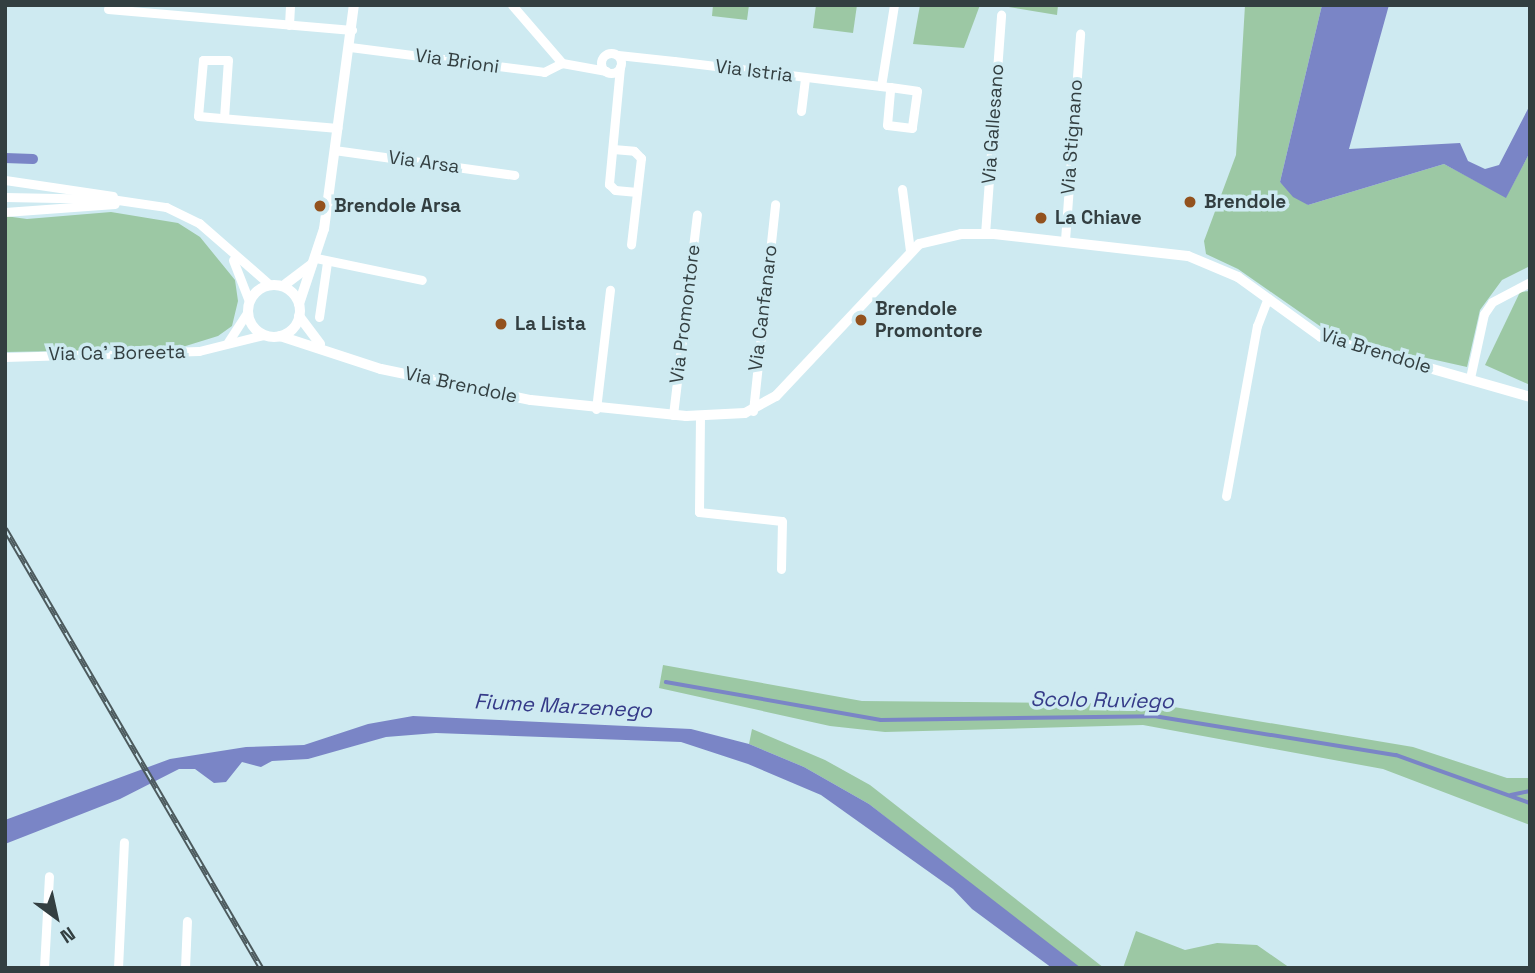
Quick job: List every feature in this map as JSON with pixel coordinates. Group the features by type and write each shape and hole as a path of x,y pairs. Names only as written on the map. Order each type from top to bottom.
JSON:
{"street":[{"path":"289,25 290,5"},
{"path":"318,317 319,261 354,5"},
{"path":"512,5 562,63 606,71 620,67"},
{"path":"885,87 894,5"},
{"path":"108,9 352,30"},
{"name":"Via Gallesano","path":"985,234 1001,15"},
{"name":"Via Stignano","path":"1065,240 1080,34"},
{"name":"Via Brioni","path":"349,47 544,72 562,63"},
{"path":"606,71 603,57 618,55 620,67 610,186 637,192"},
{"name":"Via Istria","path":"618,55 805,77 885,87 916,91 912,128 887,125 885,87"},
{"path":"223,118 228,60 203,60 198,116 337,128"},
{"path":"801,111 805,77"},
{"path":"613,149 640,155 631,244"},
{"name":"Via Arsa","path":"334,150 514,175"},
{"path":"5,180 100,192 186,215 231,256 270,285 283,286 319,261 422,280"},
{"path":"902,189 910,251"},
{"path":"5,197 135,201"},
{"path":"5,212 135,201"},
{"name":"Via Canfanaro","path":"753,411 775,204"},
{"name":"Via Promontore","path":"673,415 697,214"},
{"name":"Via Brendole","path":"280,336 381,369 450,384 596,409 700,416 753,411 788,385 910,251 937,237 985,234 1065,240 1178,254 1216,266 1268,298 1321,337 1530,397"},
{"path":"228,342 247,313 249,301 231,256"},
{"path":"247,313 263,335 280,336 293,329 299,316 299,304 319,261"},
{"path":"1470,378 1484,314 1492,302 1530,282"},
{"path":"249,301 270,285"},
{"path":"283,286 299,304"},
{"path":"596,409 610,290"},
{"path":"1226,496 1257,326 1268,298"},
{"path":"299,316 328,351"},
{"name":"Via Ca' Boreeta","path":"5,357 199,351 263,335"},
{"path":"700,416 699,512 782,521 781,569"},
{"path":"118,968 124,842"},
{"path":"44,968 49,876"},
{"path":"185,968 187,921"}],"green space":[{"path":"713,5 749,5 747,20 712,16"},
{"path":"816,5 857,5 853,33 813,28"},
{"path":"920,5 980,5 964,48 913,44"},
{"path":"996,5 1058,5 1057,15"},
{"path":"1245,5 1322,5 1280,182 1308,205 1444,164 1506,197 1530,152 1530,266 1502,280 1480,310 1467,367 1337,338 1238,269 1206,254 1204,241 1236,155"},
{"path":"111,212 178,223 200,237 235,280 238,301 232,326 218,336 176,349 5,352 5,216 27,219"},
{"path":"1530,291 1530,385 1485,365 1520,292"},
{"path":"663,665 862,701 1156,704 1413,747 1507,778 1530,778 1530,825 1383,769 1143,725 885,732 830,726 659,688"},
{"path":"752,729 825,760 870,785 1104,968 1081,968 1069,962 869,804 804,767 749,744"},
{"path":"1136,931 1185,950 1217,943 1257,945 1290,968 1123,968"}],"water":[{"path":"1322,5 1389,5 1349,149 1460,143 1468,161 1485,169 1499,165 1530,105 1530,152 1506,198 1444,164 1308,205 1293,197 1280,182"},
{"path":"413,716 691,729 749,744 804,767 869,804 1081,968 1052,968 972,909 953,889 821,795 748,764 681,742 436,733 386,737 308,759 272,761 261,767 242,762 226,782 214,783 195,769 179,769 120,799 5,844 5,820 170,759 246,747 304,745 368,724"}],"waterway":[{"name":"Scolo Ruviego","path":"5,158 33,159"},
{"name":"Scolo Ruviego","path":"666,682 881,720 1154,716 1396,755 1530,803"},
{"path":"1511,795 1530,791"}],"railway":[{"path":"5,529 261,968"}],"place":[{"name":"Brendole","path":"1190,202"},
{"name":"Brendole Arsa","path":"320,206"},
{"name":"La Chiave","path":"1041,218"},
{"name":"Brendole Promontore","path":"861,320"},
{"name":"La Lista","path":"501,324"}],"water label":[{"name":"Fiume Marzenego","path":"563,706"}]}
